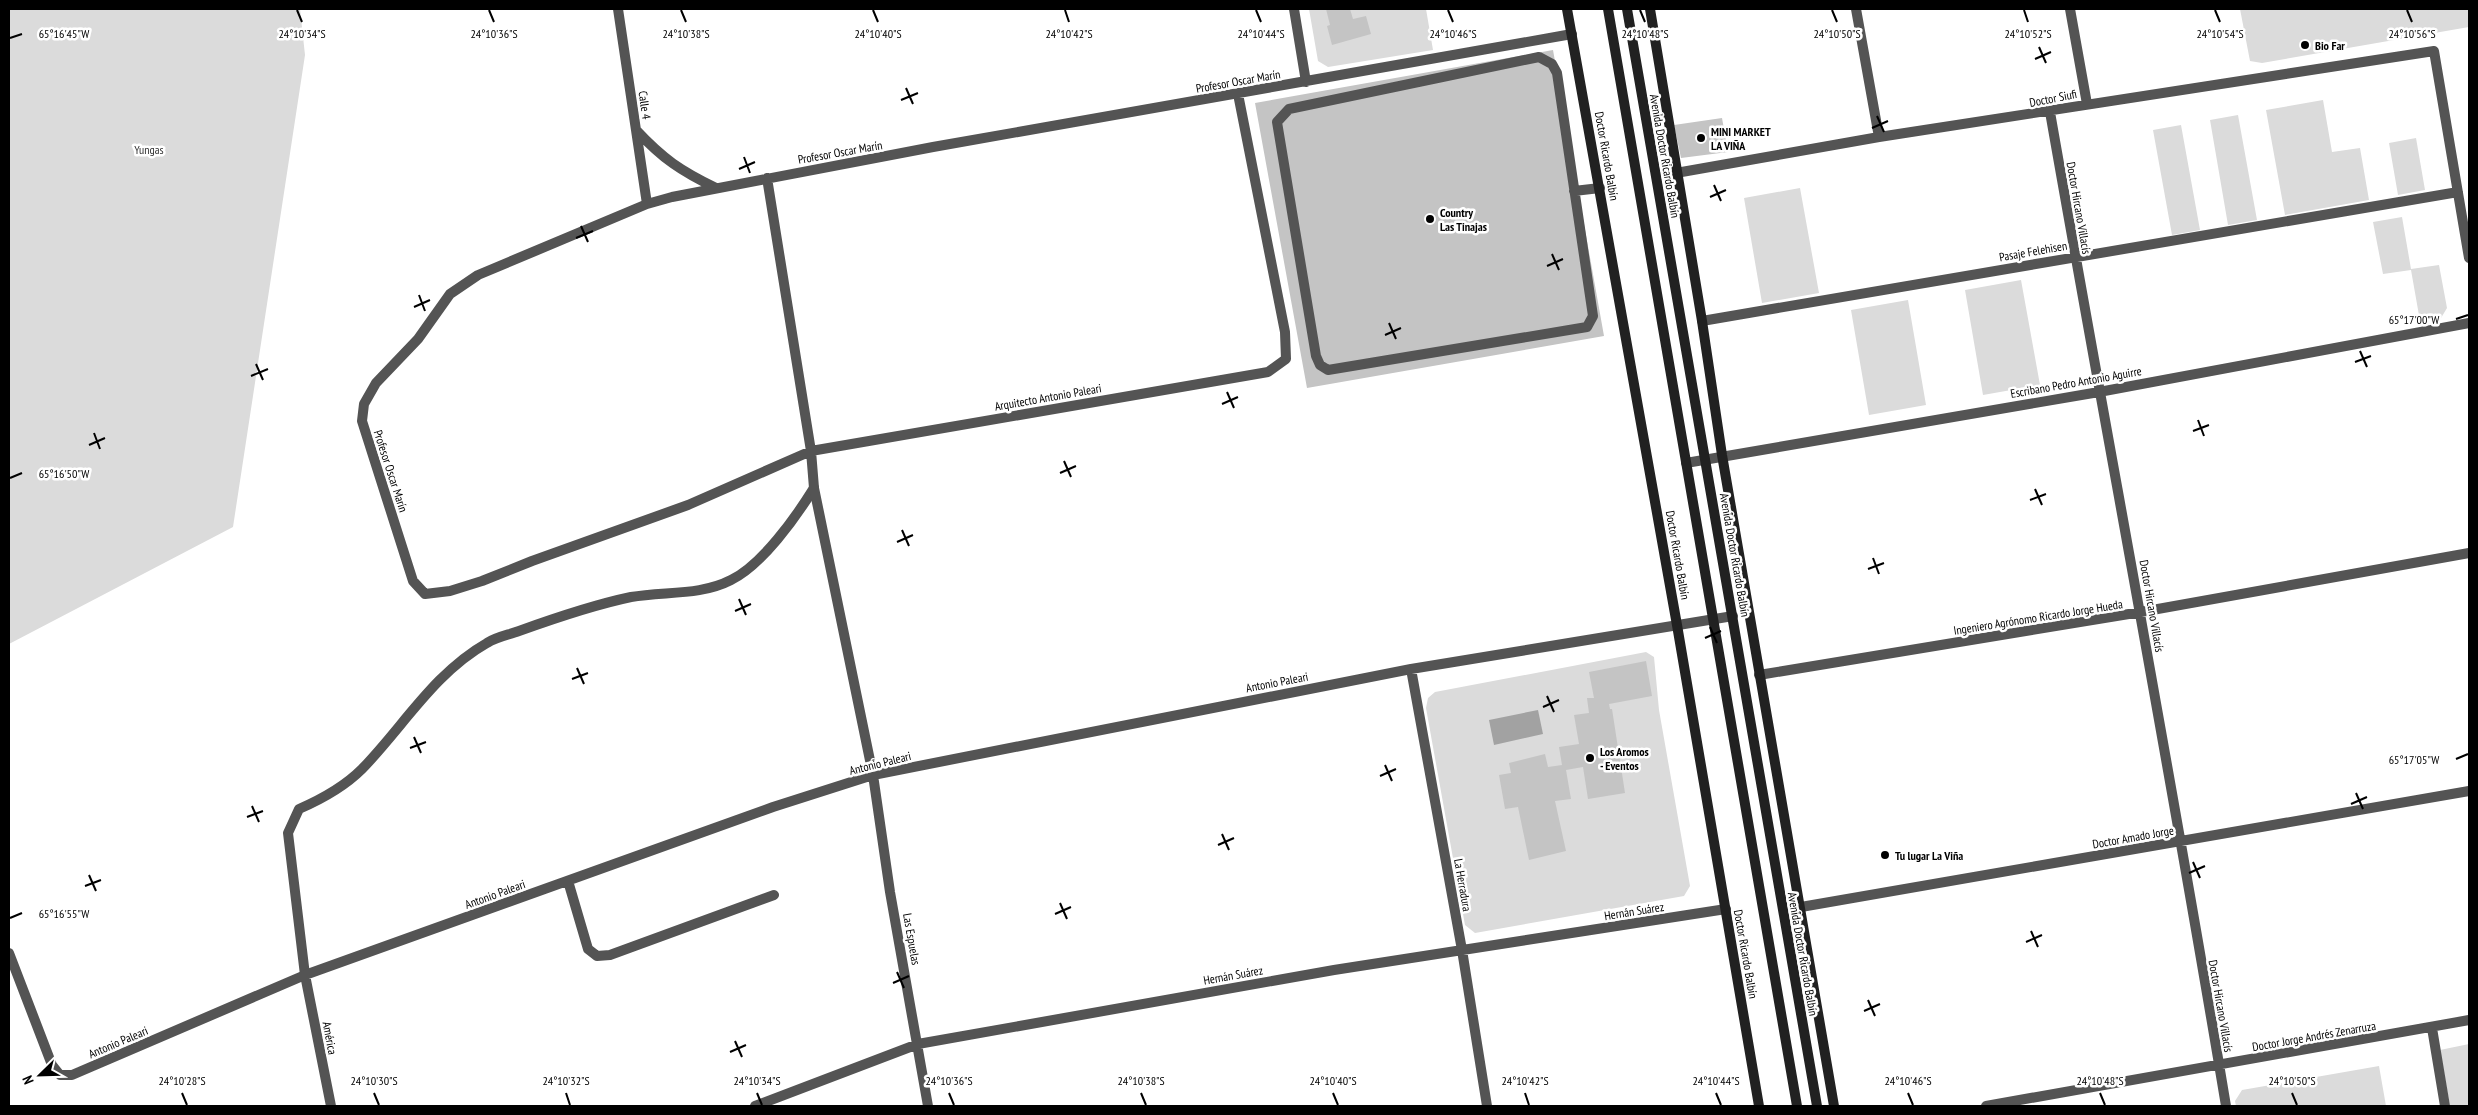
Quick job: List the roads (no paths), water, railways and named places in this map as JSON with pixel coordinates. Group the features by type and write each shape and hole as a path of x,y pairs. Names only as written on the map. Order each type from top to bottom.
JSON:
{"street":[{"name":"Calle 4","path":"618,9 647,204"},
{"path":"1294,9 1306,82"},
{"name":"Doctor Ricardo Balbín","path":"1567,9 1677,625 1759,1106"},
{"path":"1608,9 1797,1106"},
{"name":"Avenida Doctor Ricardo Balbín","path":"1627,9 1817,1106"},
{"path":"1650,9 1702,321 1722,455 1834,1106"},
{"path":"1856,9 1879,137"},
{"path":"2070,9 2087,104"},
{"name":"Profesor Oscar Marín","path":"413,582 362,421 364,404 376,384 418,339 450,294 478,276 647,204 716,188 1572,34"},
{"name":"Doctor Siufi","path":"1676,173 1879,137 2434,51 2458,192"},
{"path":"1539,57 1552,64 1557,73 1574,191 1593,316 1587,327 1328,370 1320,365 1316,356 1277,122 1289,109 1539,57"},
{"name":"Arquitecto Antonio Paleari","path":"413,582 425,594 450,591 482,581 688,505 811,451 1268,372 1286,359 1285,332 1238,94"},
{"name":"Doctor Hircano Villacís","path":"2050,112 2098,392 2141,612 2226,1106"},
{"path":"636,130 668,162 684,173 716,188"},
{"name":"Las Espuelas","path":"767,178 811,451 814,488 874,775 890,892 928,1106"},
{"path":"1574,191 1600,188"},
{"path":"2458,192 2469,258"},
{"name":"Pasaje Felehisen","path":"1702,321 2458,192"},
{"name":"Escribano Pedro Antonio Aguirre","path":"1686,463 1722,455 2098,392 2469,323"},
{"name":"América","path":"331,1106 305,976 288,833 299,809 327,797 361,770 419,701 452,669 487,642 536,625 632,597 710,588 731,580 742,573 780,535 793,520 814,488"},
{"name":"Ingeniero Agrónomo Ricardo Jorge Hueda","path":"1759,675 2141,612 2469,553"},
{"name":"Antonio Paleari","path":"9,953 52,1065 60,1075 72,1075 305,976 773,807 874,775 1411,669 1733,616"},
{"name":"La Herradura","path":"1411,669 1462,950 1487,1106"},
{"name":"Doctor Amado Jorge","path":"1801,907 2469,791"},
{"path":"568,880 588,949 597,956 610,955 774,895"},
{"name":"Hernán Suárez","path":"756,1106 918,1044 1334,970 1726,909"},
{"name":"Doctor Jorge Andrés Zenarruza","path":"1986,1106 2469,1020"},
{"path":"2432,1028 2445,1106"}],"place":[{"name":"Bio Far","path":"2305,45"},
{"name":"MINI MARKET LA VIÑA","path":"1701,138"},
{"name":"Country Las Tinajas","path":"1430,219"},
{"name":"Los Aromos - Eventos","path":"1590,758"},
{"name":"Tu lugar La Viña","path":"1885,855"}],"park label":[{"name":"Yungas","path":"149,149"}]}
